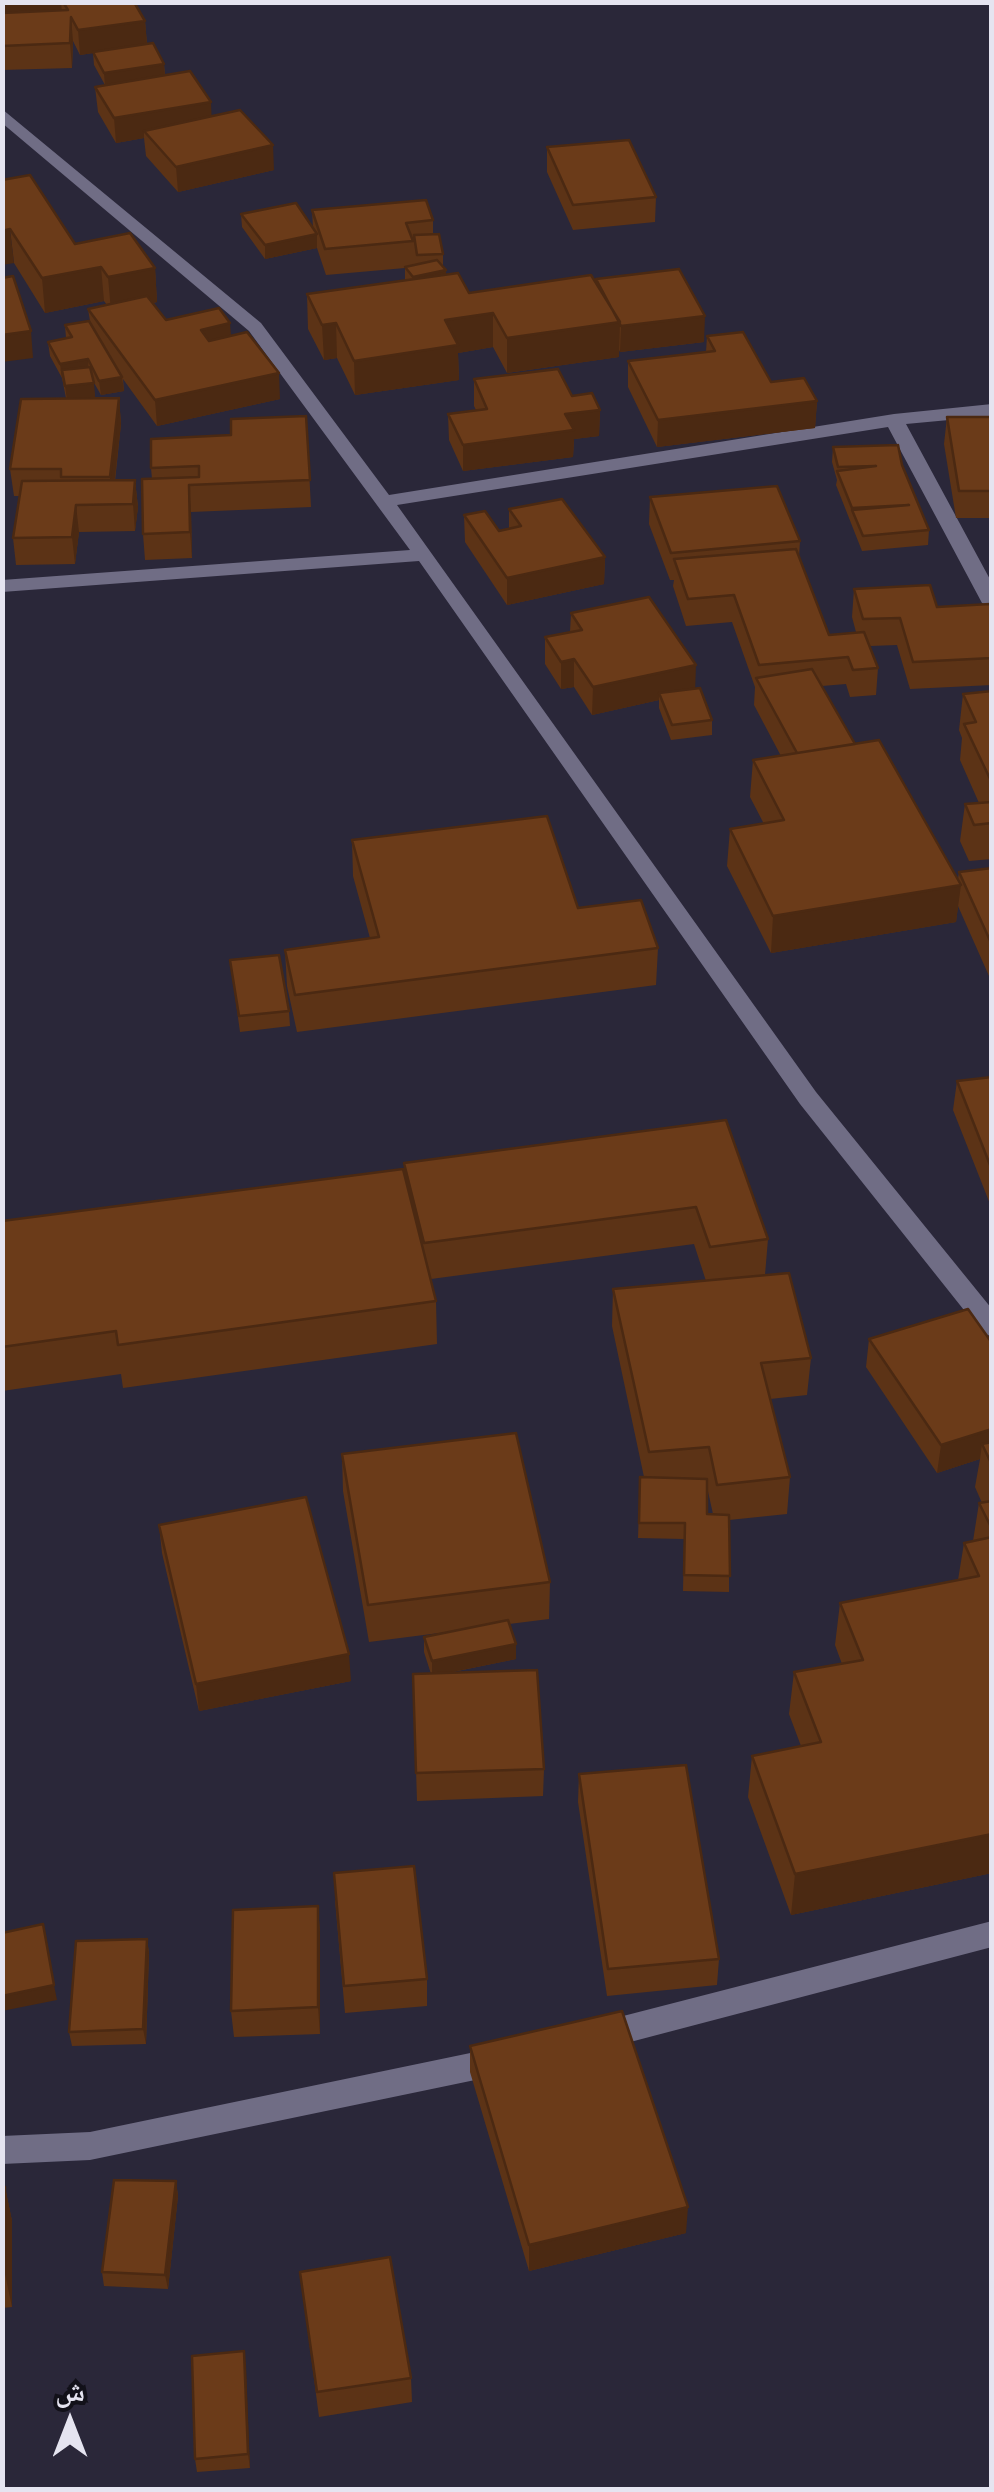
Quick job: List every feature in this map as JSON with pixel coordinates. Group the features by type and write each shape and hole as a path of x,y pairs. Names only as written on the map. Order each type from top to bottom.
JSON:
{"street":[{"path":"2,114 254,327 424,555 808,1098 992,1327"},
{"path":"382,502 894,420 992,410"},
{"path":"894,420 992,604"},
{"path":"2,586 424,555"},
{"path":"570,2044 992,1934"},
{"path":"2,2150 90,2146 532,2054"}],"building":[{"path":"63,2 134,2 145,21 78,30 71,17 70,43 2,46 2,13 68,10"},
{"path":"153,43 164,64 104,73 93,52"},
{"path":"190,71 211,102 114,118 95,87"},
{"path":"240,110 273,145 176,167 144,131"},
{"path":"629,140 656,197 573,205 547,147"},
{"path":"30,175 75,244 130,233 155,268 108,277 101,267 42,278 10,229 2,231 2,180"},
{"path":"426,200 433,220 406,223 413,241 325,249 312,210"},
{"path":"296,203 317,234 265,245 241,214"},
{"path":"439,234 443,254 417,255 414,235"},
{"path":"437,260 446,270 413,277 405,267"},
{"path":"679,269 705,316 621,326 596,279"},
{"path":"458,273 469,293 591,275 620,322 507,338 493,313 445,320 458,345 354,361 336,323 322,325 307,294"},
{"path":"13,276 31,331 2,335 2,278"},
{"path":"147,296 166,320 219,308 230,323 201,330 209,341 247,332 279,373 155,400 88,309"},
{"path":"89,321 122,377 99,381 88,359 60,364 48,342 72,337 65,325"},
{"path":"743,332 771,382 804,378 817,401 658,420 628,361 715,351 707,336"},
{"path":"90,367 94,383 65,386 62,370"},
{"path":"558,369 572,396 592,393 600,410 565,414 574,430 463,445 448,414 487,409 474,379"},
{"path":"119,398 110,477 61,477 61,469 10,469 21,399"},
{"path":"306,416 310,480 189,485 190,532 143,534 142,479 199,477 199,466 151,468 151,439 231,435 231,419"},
{"path":"947,417 992,417 992,491 959,491"},
{"path":"898,445 902,465 929,530 863,536 852,510 909,505 852,508 837,471 876,466 838,467 833,447"},
{"path":"135,480 133,504 76,505 72,537 13,538 22,481"},
{"path":"777,486 800,541 671,553 650,497"},
{"path":"562,499 605,557 507,578 464,515 485,511 499,531 521,526 509,509"},
{"path":"796,549 829,635 864,632 878,668 853,670 848,657 759,665 734,595 688,599 674,559"},
{"path":"930,585 937,607 990,604 992,658 913,662 900,618 863,619 854,589"},
{"path":"649,597 696,665 593,687 574,659 561,662 545,637 582,630 571,613"},
{"path":"812,669 855,744 797,753 756,678"},
{"path":"700,688 712,720 672,725 659,693"},
{"path":"992,691 992,783 964,724 976,722 963,694"},
{"path":"879,740 961,885 773,916 730,829 784,820 753,760"},
{"path":"992,802 992,823 974,825 965,804"},
{"path":"547,816 578,908 641,900 658,948 295,995 285,950 379,937 352,840"},
{"path":"992,868 992,945 959,872"},
{"path":"279,955 289,1011 239,1016 230,960"},
{"path":"992,1077 992,1170 957,1081"},
{"path":"726,1120 768,1239 710,1247 696,1207 424,1243 404,1163"},
{"path":"403,1169 436,1301 118,1345 116,1331 2,1347 2,1221"},
{"path":"789,1273 811,1358 761,1363 790,1477 717,1485 709,1447 649,1452 613,1289"},
{"path":"968,1309 992,1343 992,1429 941,1445 869,1339"},
{"path":"516,1433 550,1582 368,1605 342,1454"},
{"path":"992,1442 992,1465 982,1444"},
{"path":"640,1477 707,1479 707,1514 729,1515 730,1576 684,1575 685,1523 639,1523"},
{"path":"306,1497 349,1654 196,1684 159,1525"},
{"path":"992,1501 992,1529 979,1503"},
{"path":"992,1537 992,1834 795,1874 752,1756 821,1742 794,1672 863,1660 840,1603 979,1576 964,1543"},
{"path":"508,1620 516,1644 432,1661 424,1637"},
{"path":"537,1670 544,1769 416,1773 413,1674"},
{"path":"686,1765 719,1959 608,1969 579,1774"},
{"path":"414,1866 427,1979 344,1986 334,1873"},
{"path":"318,1906 318,2007 231,2011 233,1910"},
{"path":"43,1924 54,1985 2,1996 2,1933"},
{"path":"147,1939 143,2029 69,2032 76,1941"},
{"path":"622,2011 688,2207 529,2245 470,2046"},
{"path":"114,2180 176,2181 165,2275 102,2272"},
{"path":"5,2187 5,2274 2,2274"},
{"path":"390,2257 411,2378 317,2392 300,2272"},
{"path":"244,2351 248,2454 195,2459 192,2356"}]}
